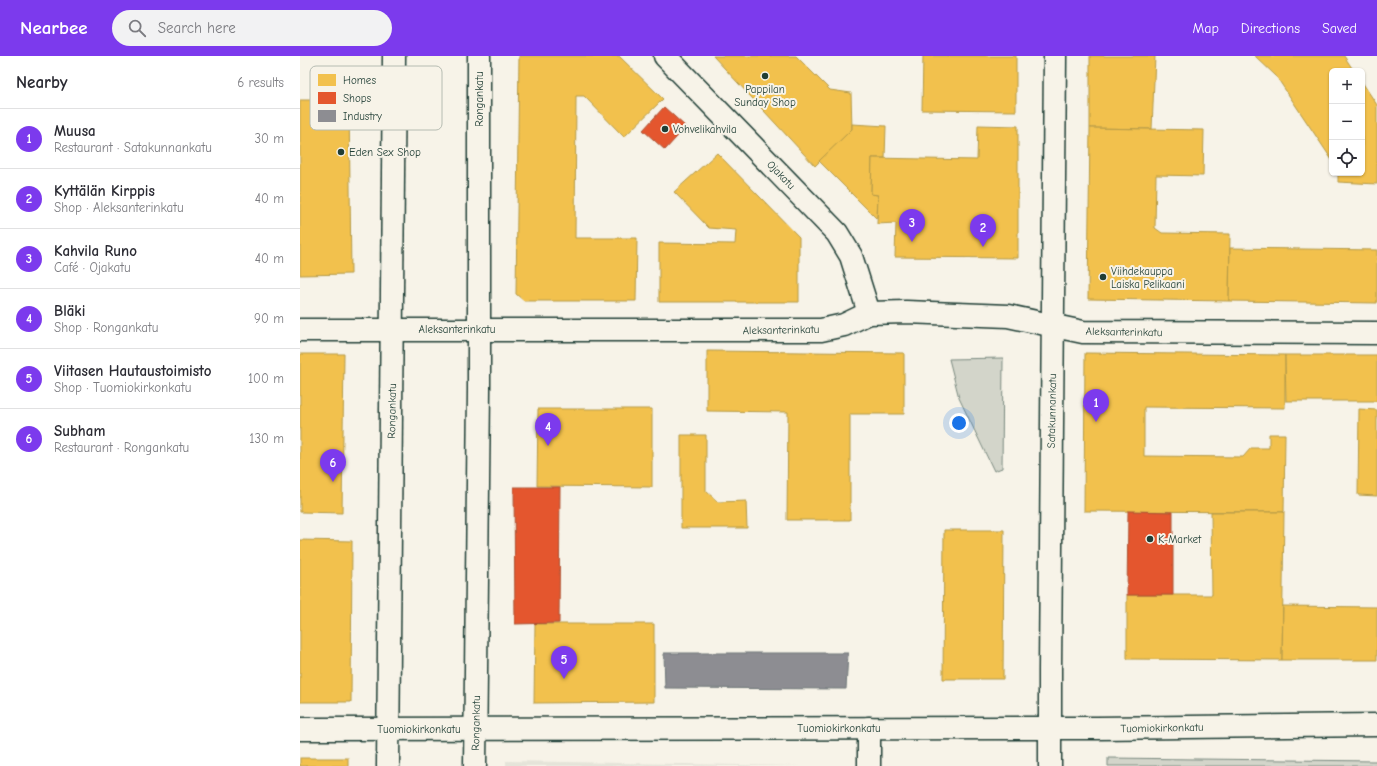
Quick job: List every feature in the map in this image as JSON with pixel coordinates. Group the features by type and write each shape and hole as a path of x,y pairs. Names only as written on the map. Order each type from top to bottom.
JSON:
{"street":[{"name":"Rongankatu","path":"394,56 394,66"},
{"name":"Rongankatu","path":"475,766 479,56"},
{"name":"Ojakatu","path":"665,56 837,233 852,256 869,313"},
{"name":"Satakunnankatu","path":"1050,766 1055,56"},
{"name":"Rongankatu","path":"388,766 394,130"},
{"name":"Aleksanterinkatu","path":"300,330 821,330 844,325 869,313 906,312 1008,316 1083,332 1377,333"},
{"name":"Tuomiokirkonkatu","path":"300,729 1050,728 1377,725"},
{"path":"869,728 869,766"}],"shaded area":[{"path":"1003,358 1002,468 994,471 959,398 949,359"},
{"path":"1108,758 1377,761 1377,766 1108,766"},
{"path":"506,761 801,766 506,766"}],"building: Homes":[{"path":"519,56 619,56 663,99 624,137 584,96 576,96 575,238 637,238 636,301 524,301 516,294"},
{"path":"713,56 796,56 830,90 851,93 852,129 815,166"},
{"path":"923,56 1016,56 1016,111 922,110"},
{"path":"1090,56 1155,56 1152,129 1090,128"},
{"path":"1255,56 1344,56 1352,68 1329,68 1329,156 1276,76"},
{"path":"1365,87 1377,105 1377,184 1338,182 1338,176 1365,176"},
{"path":"300,100 310,100 310,130 349,130 351,274 300,275"},
{"path":"852,124 886,126 885,158 872,158 871,194 878,195 877,219 819,161 852,129"},
{"path":"978,125 1018,126 1018,258 895,257 896,223 877,224 878,195 871,194 872,158 977,160"},
{"path":"1090,128 1204,130 1203,176 1156,175 1155,228 1162,233 1230,234 1229,301 1088,299"},
{"path":"717,153 799,237 799,302 659,302 659,243 735,244 736,230 709,228 674,192"},
{"path":"1230,248 1377,250 1377,303 1229,301"},
{"path":"707,351 904,353 904,414 850,414 850,520 787,520 788,412 707,411"},
{"path":"1085,353 1285,355 1285,408 1144,407 1144,456 1243,457 1251,448 1269,448 1269,434 1285,434 1284,512 1084,511"},
{"path":"300,354 344,354 342,513 300,512"},
{"path":"1285,355 1377,355 1377,401 1286,401"},
{"path":"538,409 652,409 652,487 537,486"},
{"path":"1359,409 1377,410 1377,496 1358,495"},
{"path":"681,435 706,435 706,491 718,502 746,501 747,528 681,528"},
{"path":"1211,512 1284,512 1282,660 1127,659 1127,595 1212,595"},
{"path":"944,530 1004,530 1003,679 943,679"},
{"path":"300,540 352,541 351,702 300,702"},
{"path":"1283,606 1377,607 1377,660 1282,660"},
{"path":"535,624 654,624 654,702 534,703"},
{"path":"300,758 348,758 348,766 300,766"}],"building: Shops":[{"name":"Vohvelikahvila","path":"664,107 686,127 665,150 643,130"},
{"path":"514,487 560,487 559,623 515,624"},
{"name":"K-Market","path":"1128,511 1173,512 1173,595 1127,595"}],"building: Industry":[{"path":"664,653 848,653 846,689 665,688"}],"place":[{"name":"Pappilan Sunday Shop","path":"765,76"},
{"name":"Vohvelikahvila","path":"665,129"},
{"name":"Eden Sex Shop","path":"341,152"},
{"name":"Kahvila Runo","path":"912,242"},
{"name":"Kyttälän Kirppis","path":"983,247"},
{"name":"Viihdekauppa Laiska Pelikaani","path":"1103,277"},
{"name":"Muusa","path":"1096,422"},
{"name":"Bläki","path":"548,446"},
{"name":"Subham","path":"333,482"},
{"name":"K-Market","path":"1150,539"},
{"name":"Viitasen Hautaustoimisto","path":"564,679"}]}
